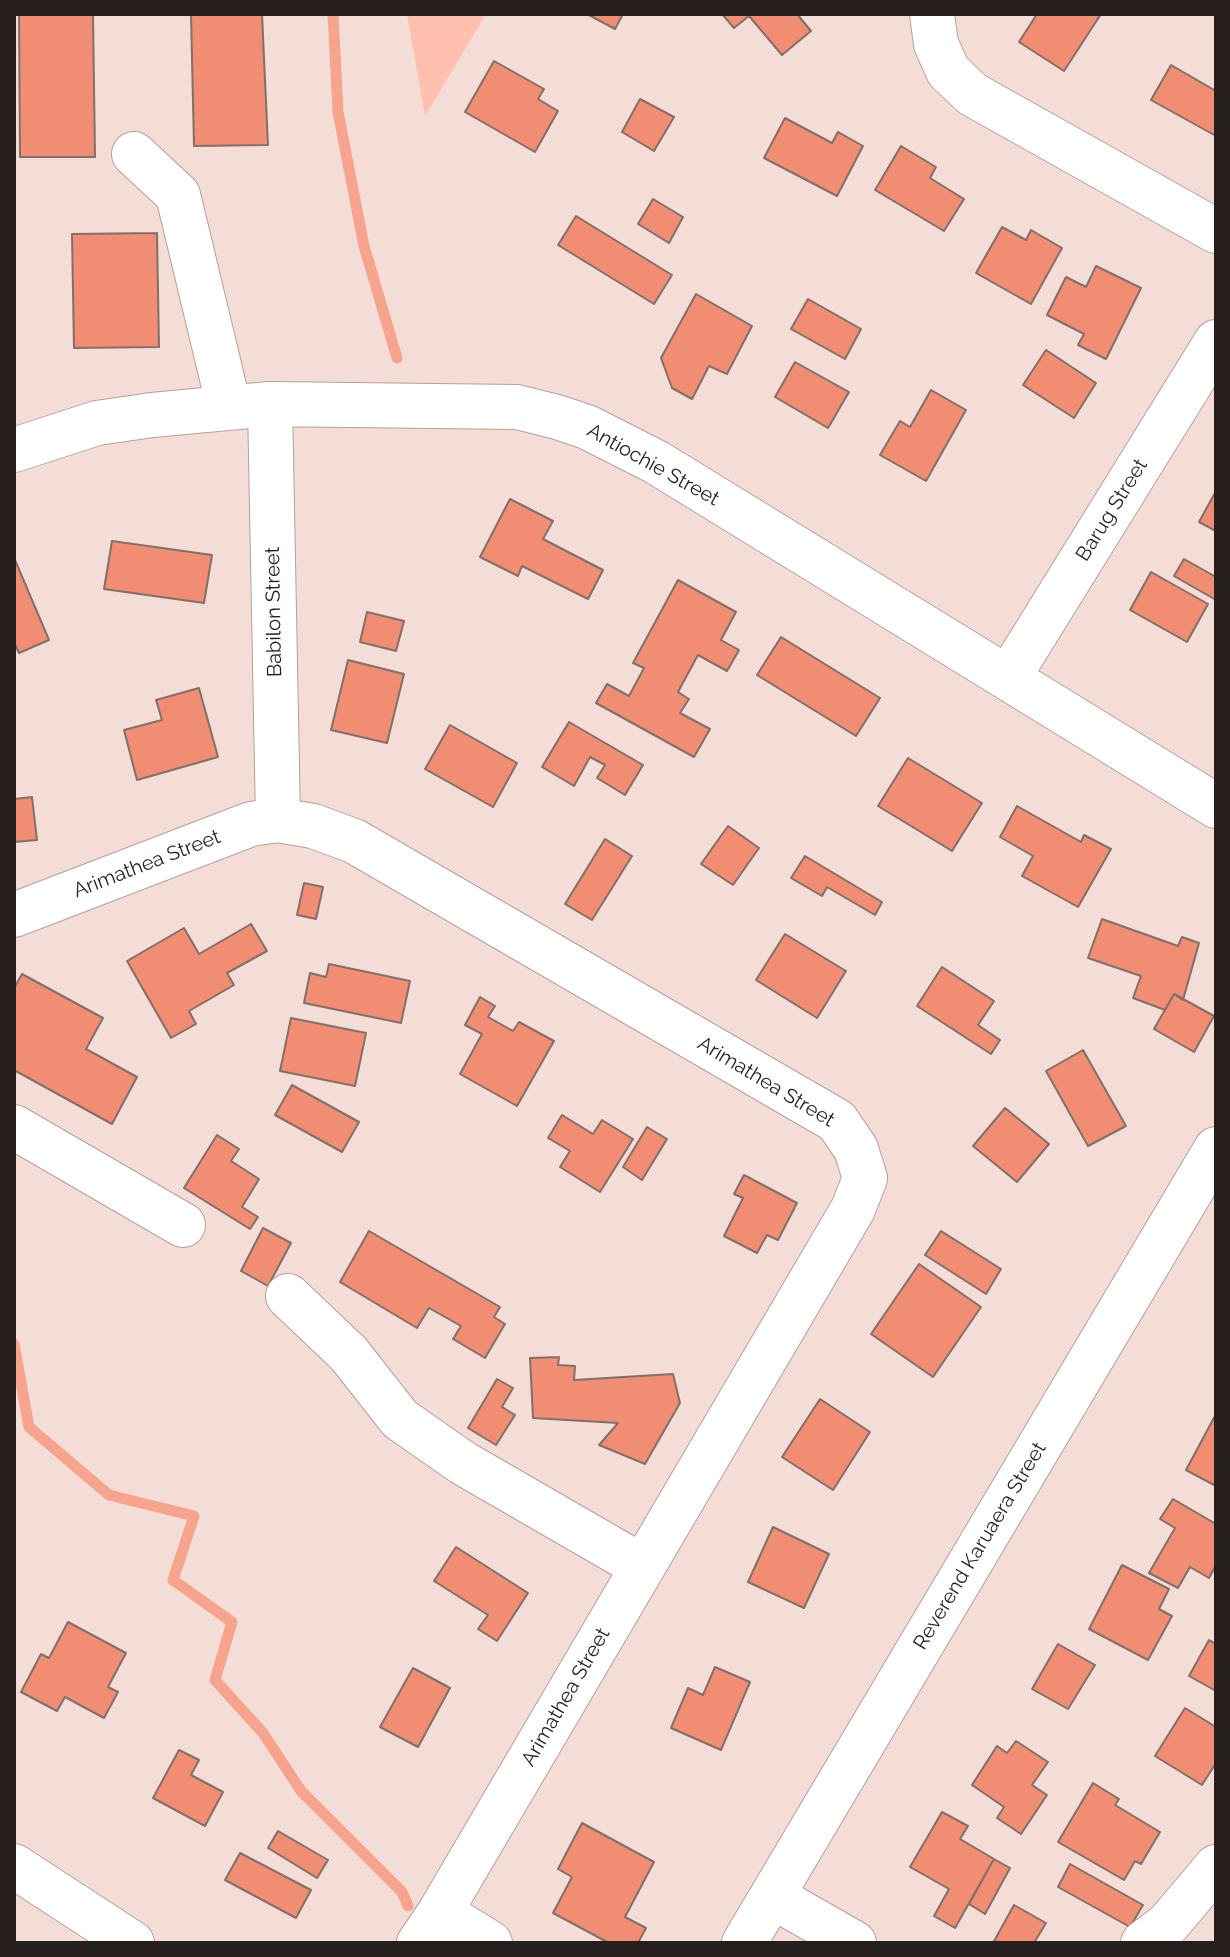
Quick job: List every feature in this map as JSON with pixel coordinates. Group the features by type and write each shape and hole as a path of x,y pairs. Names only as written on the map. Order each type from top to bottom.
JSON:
{"street":[{"path":"932,14 936,44 948,71 972,94 1216,231"},
{"name":"Babilon Street","path":"134,154 178,195 249,406 278,820"},
{"name":"Barug Street","path":"1008,678 1216,342"},
{"name":"Antiochie Street","path":"14,450 97,423 249,406 517,407 587,427 656,462 1216,806"},
{"name":"Arimathea Street","path":"14,915 251,824 278,820 313,826 354,841 837,1121 856,1149 865,1178 853,1209 430,1928"},
{"path":"14,1127 183,1225"},
{"name":"Reverend Karuaera Street","path":"744,1943 1216,1149"},
{"path":"288,1296 349,1354 400,1419 463,1463 643,1567"},
{"path":"14,1866 132,1943"},
{"path":"1143,1943 1168,1924 1216,1867"},
{"path":"772,1896 854,1943"},
{"path":"430,1928 490,1943"}],"shaded area":[{"path":"407,14 486,14 425,116"}],"building":[{"path":"19,14 93,14 95,157 20,157"},
{"path":"191,14 262,14 268,145 194,146"},
{"path":"587,14 623,14 615,29"},
{"path":"722,14 797,14 811,31 782,55 749,16 734,28"},
{"path":"1037,14 1101,14 1064,71 1019,42"},
{"path":"494,61 544,89 538,99 558,111 535,152 465,112"},
{"path":"1171,65 1216,91 1216,136 1151,100"},
{"path":"640,99 674,117 654,151 622,132"},
{"path":"785,118 832,143 838,132 863,146 837,196 764,158"},
{"path":"901,146 936,167 930,178 964,199 944,231 875,190"},
{"path":"653,199 683,217 669,243 638,224"},
{"path":"576,216 672,275 654,304 558,245"},
{"path":"1002,227 1026,240 1031,230 1062,248 1031,304 976,273"},
{"path":"157,233 159,347 74,348 72,234"},
{"path":"1096,266 1141,288 1106,359 1078,345 1084,334 1047,315 1066,277 1086,287"},
{"path":"696,294 752,326 727,374 709,366 692,399 672,388 661,358"},
{"path":"808,299 861,329 845,359 791,329"},
{"path":"1046,350 1096,383 1074,418 1023,385"},
{"path":"795,362 849,392 828,428 775,397"},
{"path":"931,390 966,410 926,481 880,455 900,421 910,427"},
{"path":"1216,491 1216,531 1199,522"},
{"path":"510,499 553,521 543,539 603,570 588,599 522,566 518,576 480,557"},
{"path":"112,541 212,555 204,603 104,589"},
{"path":"1184,559 1216,577 1216,600 1174,576"},
{"path":"15,560 49,640 19,653 14,642"},
{"path":"1151,572 1208,604 1187,642 1130,610"},
{"path":"678,580 736,612 721,640 739,650 727,671 698,655 678,692 689,699 680,713 710,729 694,757 596,703 607,684 629,696 644,668 633,663"},
{"path":"367,612 404,621 396,651 360,642"},
{"path":"781,637 880,698 856,736 757,675"},
{"path":"348,660 404,674 387,743 331,730"},
{"path":"199,688 218,757 137,780 124,730 162,720 156,700"},
{"path":"569,722 643,765 625,795 597,778 605,765 590,757 574,786 542,767"},
{"path":"450,725 517,763 493,807 425,769"},
{"path":"908,758 982,803 952,851 878,806"},
{"path":"32,797 37,840 14,842 14,799"},
{"path":"1017,806 1081,842 1084,835 1111,849 1078,907 1022,876 1033,856 1000,837"},
{"path":"728,826 759,848 733,885 701,864"},
{"path":"605,839 632,856 592,920 565,904"},
{"path":"805,856 882,902 875,915 827,887 822,896 791,878"},
{"path":"304,883 323,887 316,919 297,915"},
{"path":"1102,919 1178,946 1182,937 1199,943 1183,1000 1174,994 1165,1010 1133,998 1141,976 1088,958"},
{"path":"251,924 267,951 227,973 234,985 189,1011 196,1024 171,1038 127,961 184,928 199,954"},
{"path":"785,934 846,971 817,1018 756,980"},
{"path":"329,964 410,981 401,1023 304,1003 310,973 326,977"},
{"path":"942,967 994,1001 978,1025 1000,1040 991,1054 917,1006"},
{"path":"22,974 103,1018 86,1049 137,1077 112,1124 14,1070 14,988"},
{"path":"1174,994 1214,1016 1194,1052 1154,1029"},
{"path":"480,997 495,1006 488,1017 513,1031 519,1022 554,1041 517,1106 460,1074 482,1034 465,1025"},
{"path":"291,1018 366,1033 355,1086 280,1071"},
{"path":"1083,1050 1126,1126 1088,1146 1046,1071"},
{"path":"292,1085 359,1122 342,1152 275,1115"},
{"path":"1005,1108 1049,1144 1017,1182 973,1146"},
{"path":"562,1115 593,1134 602,1120 633,1139 600,1192 560,1167 570,1151 548,1138"},
{"path":"647,1127 667,1139 642,1180 623,1167"},
{"path":"217,1135 239,1149 231,1161 259,1179 242,1207 258,1217 250,1229 184,1188"},
{"path":"744,1175 797,1203 778,1240 767,1235 757,1253 724,1236 743,1198 734,1194"},
{"path":"263,1228 291,1243 268,1286 241,1271"},
{"path":"369,1231 500,1307 494,1317 505,1324 485,1358 453,1339 461,1326 429,1308 417,1328 340,1282"},
{"path":"941,1231 1001,1269 986,1294 925,1255"},
{"path":"919,1264 981,1307 933,1377 871,1334"},
{"path":"559,1357 558,1365 575,1366 574,1380 673,1374 680,1403 645,1464 599,1445 618,1423 533,1418 530,1358"},
{"path":"497,1379 513,1388 502,1407 515,1415 496,1445 468,1428"},
{"path":"820,1399 870,1432 833,1490 782,1457"},
{"path":"1216,1414 1216,1486 1186,1470"},
{"path":"1173,1499 1216,1524 1216,1565 1209,1578 1190,1567 1178,1588 1149,1573 1175,1528 1160,1519"},
{"path":"773,1527 829,1554 804,1608 748,1582"},
{"path":"456,1547 528,1593 497,1641 478,1629 488,1615 434,1581"},
{"path":"1122,1565 1169,1589 1159,1609 1172,1616 1148,1660 1089,1629"},
{"path":"68,1622 126,1653 108,1687 118,1692 104,1718 65,1697 57,1711 21,1692 41,1654 49,1658"},
{"path":"1209,1640 1216,1644 1216,1691 1189,1676"},
{"path":"1058,1644 1095,1665 1068,1709 1032,1689"},
{"path":"715,1667 750,1682 721,1750 671,1728 688,1688 703,1695"},
{"path":"413,1668 450,1688 418,1747 380,1727"},
{"path":"1185,1708 1216,1727 1216,1763 1202,1785 1155,1756"},
{"path":"1016,1741 1048,1762 1032,1785 1047,1795 1021,1834 997,1818 1004,1807 972,1785 997,1746 1007,1753"},
{"path":"179,1750 199,1760 191,1775 223,1792 205,1826 153,1798"},
{"path":"1093,1783 1119,1799 1115,1805 1160,1832 1141,1864 1135,1861 1124,1880 1058,1842"},
{"path":"942,1812 968,1826 960,1839 994,1859 955,1928 934,1916 949,1889 910,1867"},
{"path":"582,1823 654,1862 625,1917 646,1928 638,1943 609,1943 553,1913 572,1877 558,1869"},
{"path":"278,1831 328,1860 317,1878 268,1848"},
{"path":"240,1853 311,1890 296,1918 225,1880"},
{"path":"994,1859 1010,1868 985,1914 969,1904"},
{"path":"1070,1864 1143,1905 1130,1927 1058,1887"},
{"path":"1014,1905 1046,1923 1034,1943 993,1943"}],"waterway":[{"path":"333,14 338,112 364,246 397,358"},
{"path":"14,1344 29,1427 109,1495 194,1516 173,1580 232,1622 215,1680 263,1733 301,1791 402,1892 408,1906"}]}
